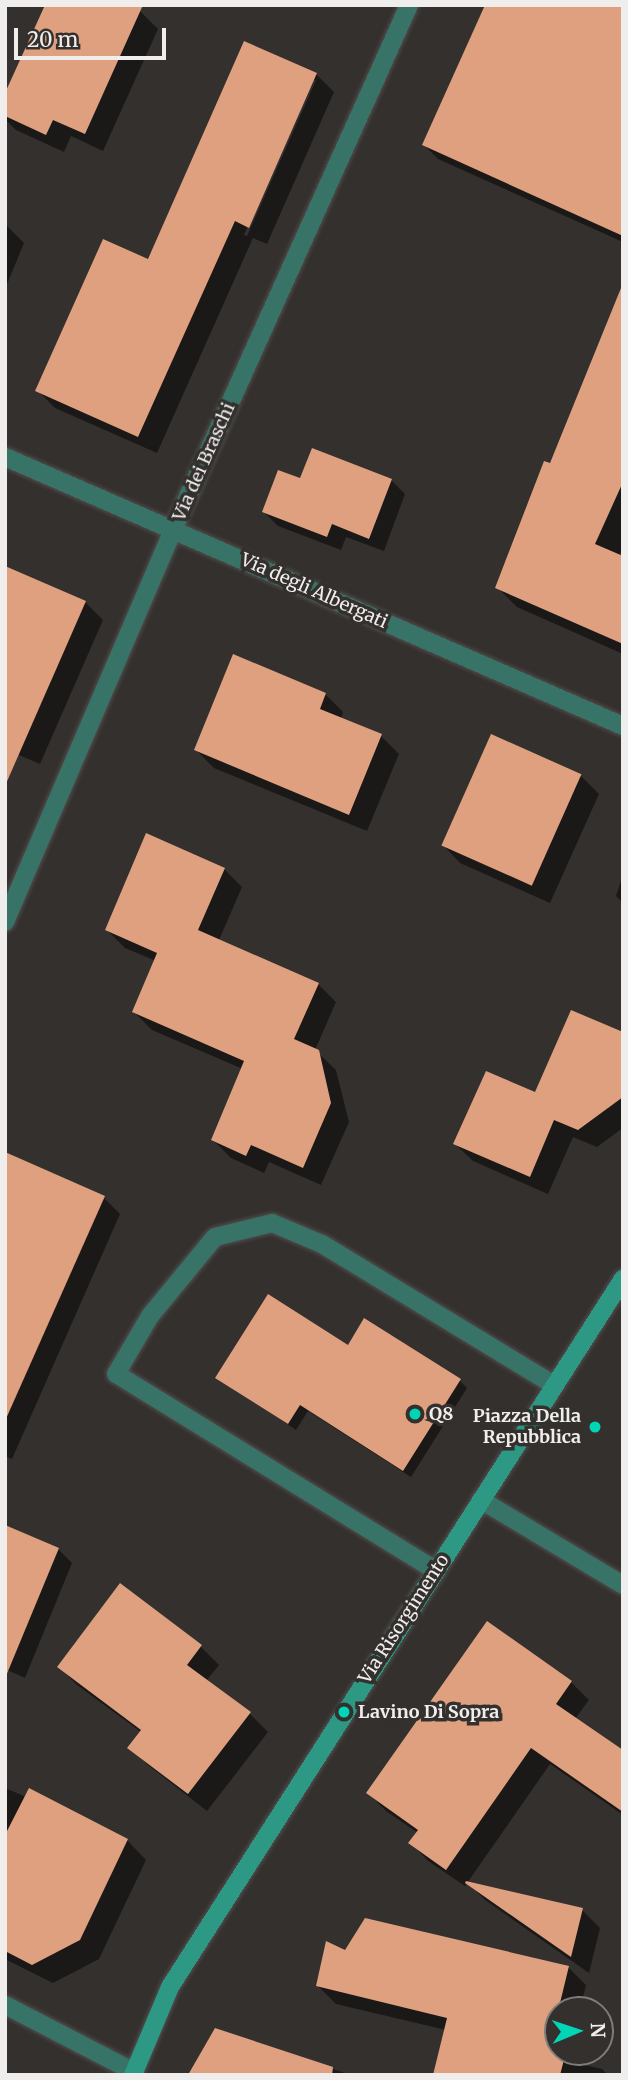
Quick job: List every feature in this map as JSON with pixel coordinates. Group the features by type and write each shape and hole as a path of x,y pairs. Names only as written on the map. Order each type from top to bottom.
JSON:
{"main road":[{"name":"Via Risorgimento","path":"134,2073 170,1987 623,1279"}],"street":[{"name":"Via dei Braschi","path":"5,922 173,530 409,5"},
{"name":"Via degli Albergati","path":"5,457 623,726"},
{"path":"435,1570 116,1374 150,1315 215,1237 272,1223 322,1244 554,1385"},
{"path":"481,1500 623,1584"},
{"path":"5,2004 134,2073"}],"building":[{"path":"45,5 143,5 85,134 53,120 46,135 5,116 5,93"},
{"path":"485,5 623,5 623,236 422,145"},
{"path":"244,41 317,73 249,228 235,221 138,437 35,391 103,239 148,259"},
{"path":"621,288 623,482 595,544 623,556 623,644 495,588 544,461 550,463"},
{"path":"312,448 392,479 369,539 332,524 327,537 262,512 278,470 300,478"},
{"path":"5,566 86,601 5,786"},
{"path":"233,654 326,693 320,709 382,734 349,815 194,750"},
{"path":"491,734 581,774 532,886 441,845"},
{"path":"146,833 225,868 198,930 319,983 294,1039 319,1050 331,1103 303,1168 251,1145 246,1156 211,1140 244,1061 132,1012 157,953 105,930"},
{"path":"571,1010 623,1032 623,1097 578,1130 554,1120 530,1177 453,1144 486,1071 535,1092"},
{"path":"5,1152 105,1196 5,1421"},
{"path":"268,1294 348,1345 364,1318 461,1379 403,1471 300,1405 288,1424 215,1378"},
{"path":"5,1525 59,1548 6,1676 5,1676"},
{"path":"120,1583 202,1645 187,1665 251,1712 188,1794 127,1748 141,1730 57,1667"},
{"path":"487,1621 572,1681 556,1704 623,1750 623,1812 531,1748 446,1870 408,1843 418,1830 366,1793"},
{"path":"29,1788 128,1839 80,1940 32,1965 5,1951 5,1835"},
{"path":"466,1881 583,1908 571,1957 465,1883"},
{"path":"365,1918 569,1966 562,1996 544,1996 544,2066 562,2066 560,2075 433,2075 447,2018 316,1986 326,1941 345,1950"},
{"path":"215,2028 333,2067 332,2075 188,2075"}],"place":[{"name":"Q8","path":"415,1414"},
{"name":"Piazza Della Repubblica","path":"595,1427"},
{"name":"Lavino Di Sopra","path":"344,1712"}]}
